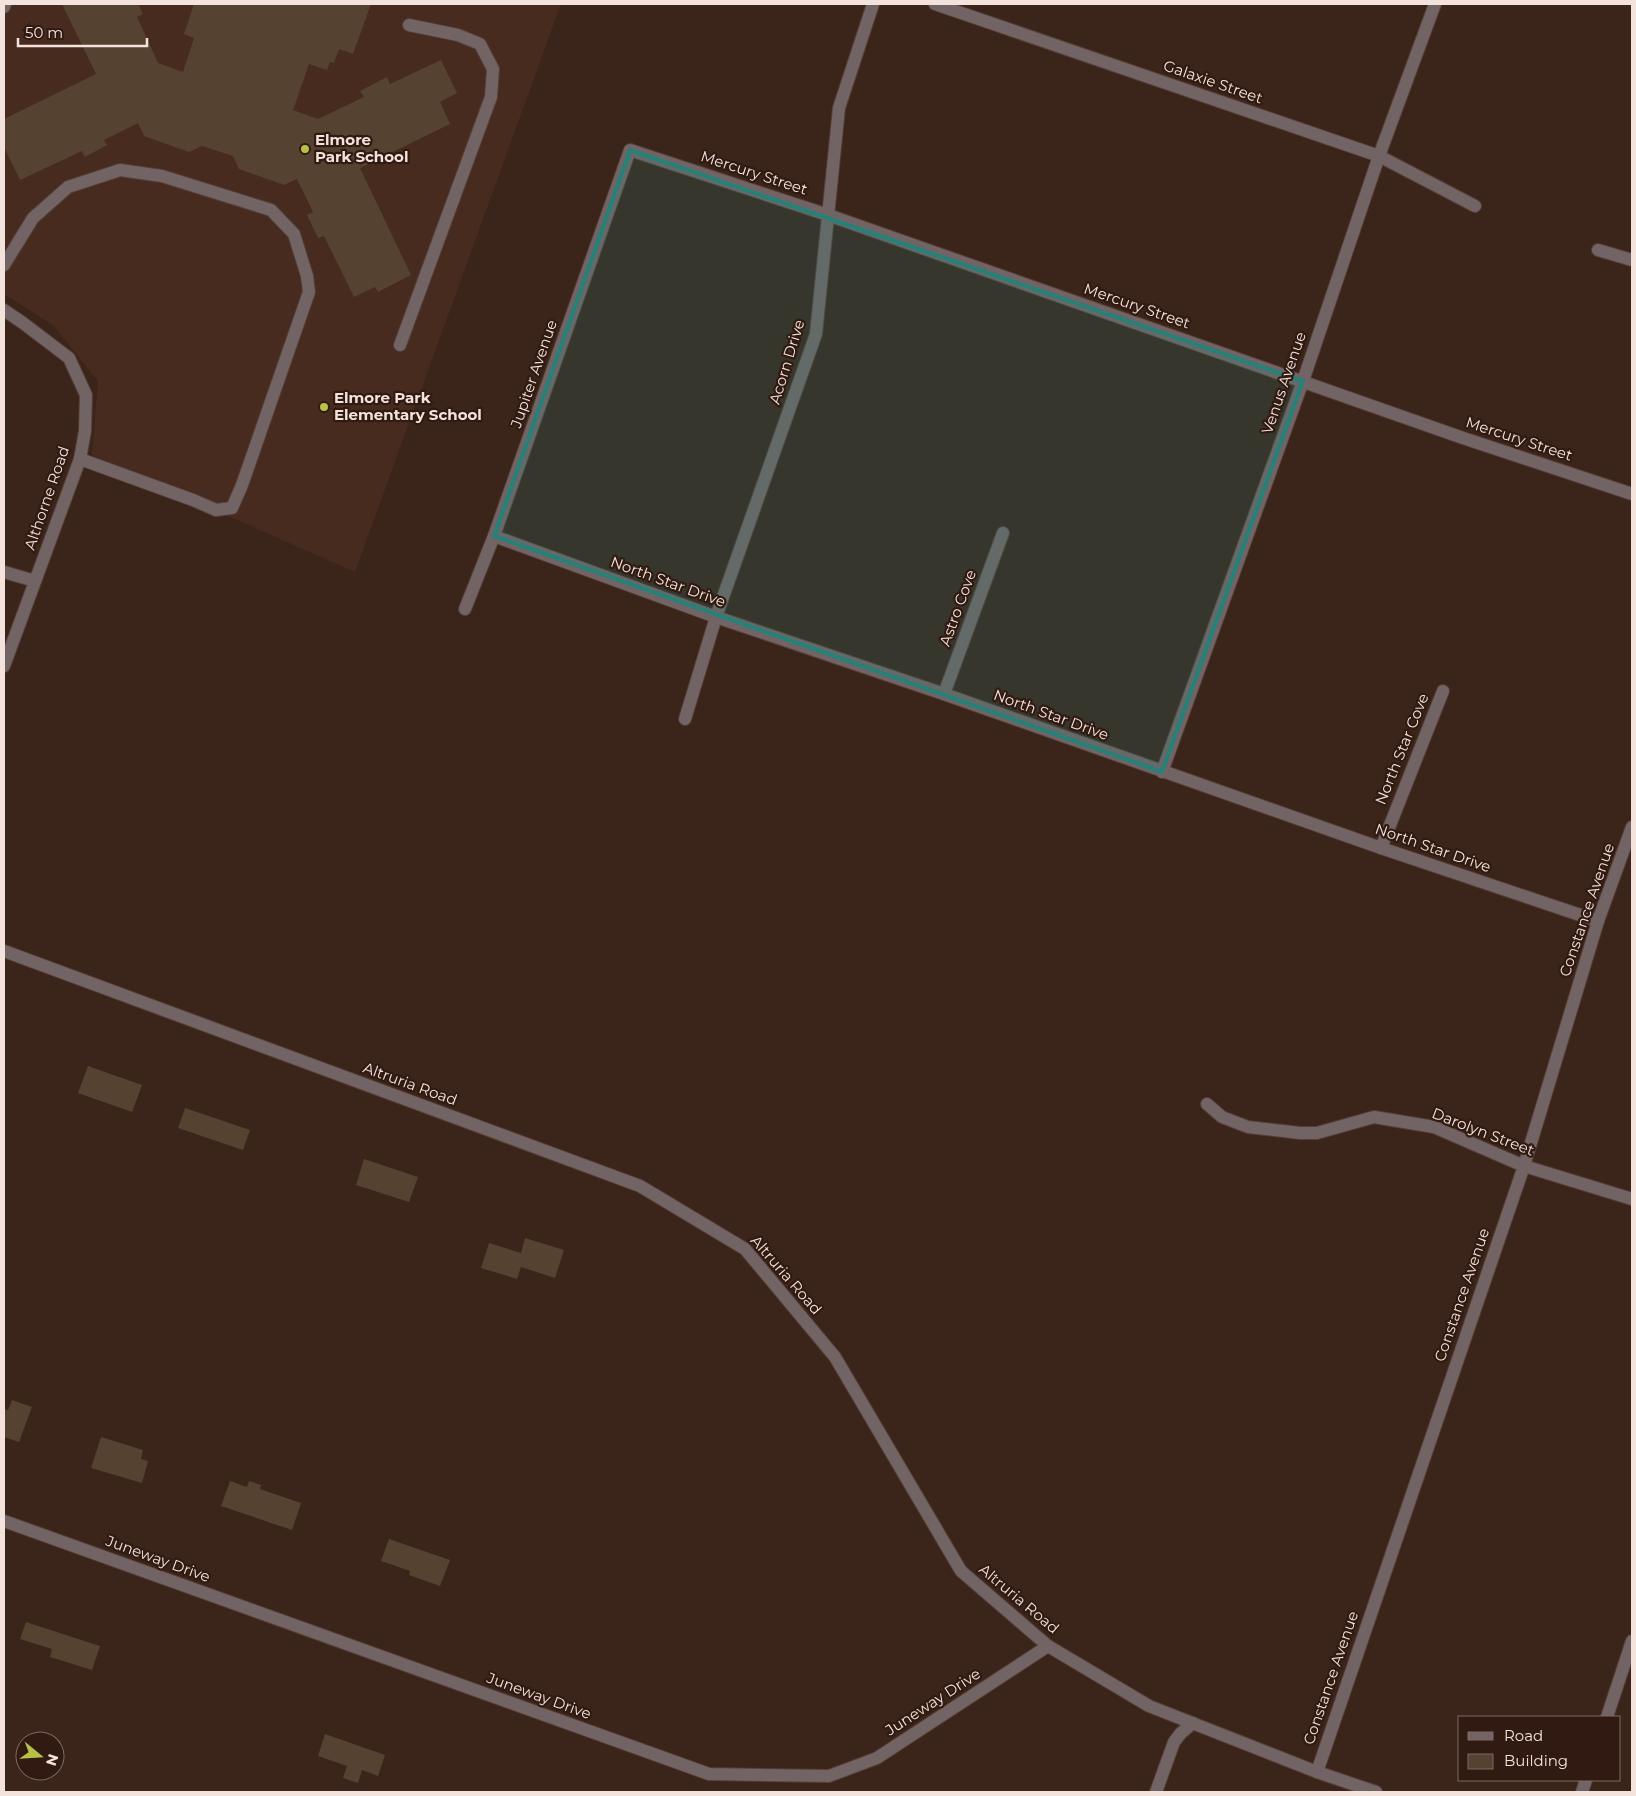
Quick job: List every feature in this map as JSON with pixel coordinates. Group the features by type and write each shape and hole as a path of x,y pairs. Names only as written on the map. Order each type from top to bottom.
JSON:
{"street":[{"name":"Acorn Drive","path":"685,719 716,617 816,334 839,108 873,4"},
{"name":"Galaxie Street","path":"935,4 1379,156 1475,206"},
{"name":"Venus Avenue","path":"1162,772 1303,381 1379,156 1435,4"},
{"path":"400,345 491,97 493,70 480,44 458,35 409,25"},
{"name":"Mercury Street","path":"630,150 828,215 1463,438 1632,494"},
{"name":"Jupiter Avenue","path":"465,609 494,536 630,150"},
{"path":"4,264 33,218 68,187 120,170 162,176 271,210 294,234 307,276 309,292 242,485 232,508 216,510 80,459"},
{"path":"1598,250 1632,260"},
{"name":"Althorne Road","path":"4,310 69,358 86,396 85,431 80,459 4,666"},
{"name":"Astro Cove","path":"944,694 1003,533"},
{"name":"North Star Drive","path":"494,536 716,617 944,694 1381,848 1598,921"},
{"path":"4,572 35,581"},
{"name":"North Star Cove","path":"1381,848 1443,691"},
{"name":"Constance Avenue","path":"1317,1772 1524,1166 1598,921 1632,827"},
{"name":"Altruria Road","path":"4,951 640,1186 745,1249 835,1357 961,1571 1048,1646 1149,1706 1317,1772 1376,1792"},
{"name":"Darolyn Street","path":"1207,1104 1222,1117 1248,1127 1300,1133 1318,1133 1374,1117 1434,1127 1524,1166 1632,1199"},
{"name":"Juneway Drive","path":"4,1521 709,1774 830,1776 877,1758 1048,1646"},
{"path":"1607,1716 1632,1641"},
{"path":"1156,1792 1174,1742 1193,1723"}],"highlighted area":[{"path":"630,150 1303,381 1162,772 494,536"}],"shaded area":[{"path":"4,4 561,4 355,572 92,456 98,381 53,325 4,294"}],"building":[{"name":"Elmore Park School","path":"62,4 138,4 143,14 137,17 158,63 183,72 194,38 184,34 194,4 371,4 353,54 339,49 334,63 330,62 327,70 309,64 293,110 318,119 364,97 360,91 387,77 390,84 441,60 457,93 440,102 450,124 360,168 411,275 378,292 375,287 354,297 324,236 318,238 307,215 313,212 297,179 284,185 239,169 233,156 202,146 189,152 144,136 138,123 104,140 107,145 85,157 82,151 20,180 4,147 4,119 96,74"},
{"path":"88,1066 142,1085 132,1112 78,1093"},
{"path":"185,1108 250,1130 243,1150 178,1128"},
{"path":"364,1159 418,1177 409,1202 356,1185"},
{"path":"525,1238 564,1250 555,1278 521,1267 517,1279 481,1268 489,1243 521,1253"},
{"path":"12,1400 32,1407 19,1442 4,1437 4,1409 8,1410"},
{"path":"101,1437 143,1450 141,1459 148,1461 142,1483 91,1468"},
{"path":"230,1481 247,1487 249,1481 261,1485 260,1489 301,1503 292,1530 221,1506"},
{"path":"389,1539 450,1560 440,1586 409,1575 410,1571 381,1561"},
{"path":"26,1622 100,1646 92,1670 50,1657 52,1649 20,1639"},
{"path":"325,1734 385,1755 378,1776 362,1770 358,1783 343,1778 347,1766 318,1756"}],"place":[{"name":"Elmore Park School","path":"305,149"},
{"name":"Elmore Park Elementary School","path":"324,407"}]}
